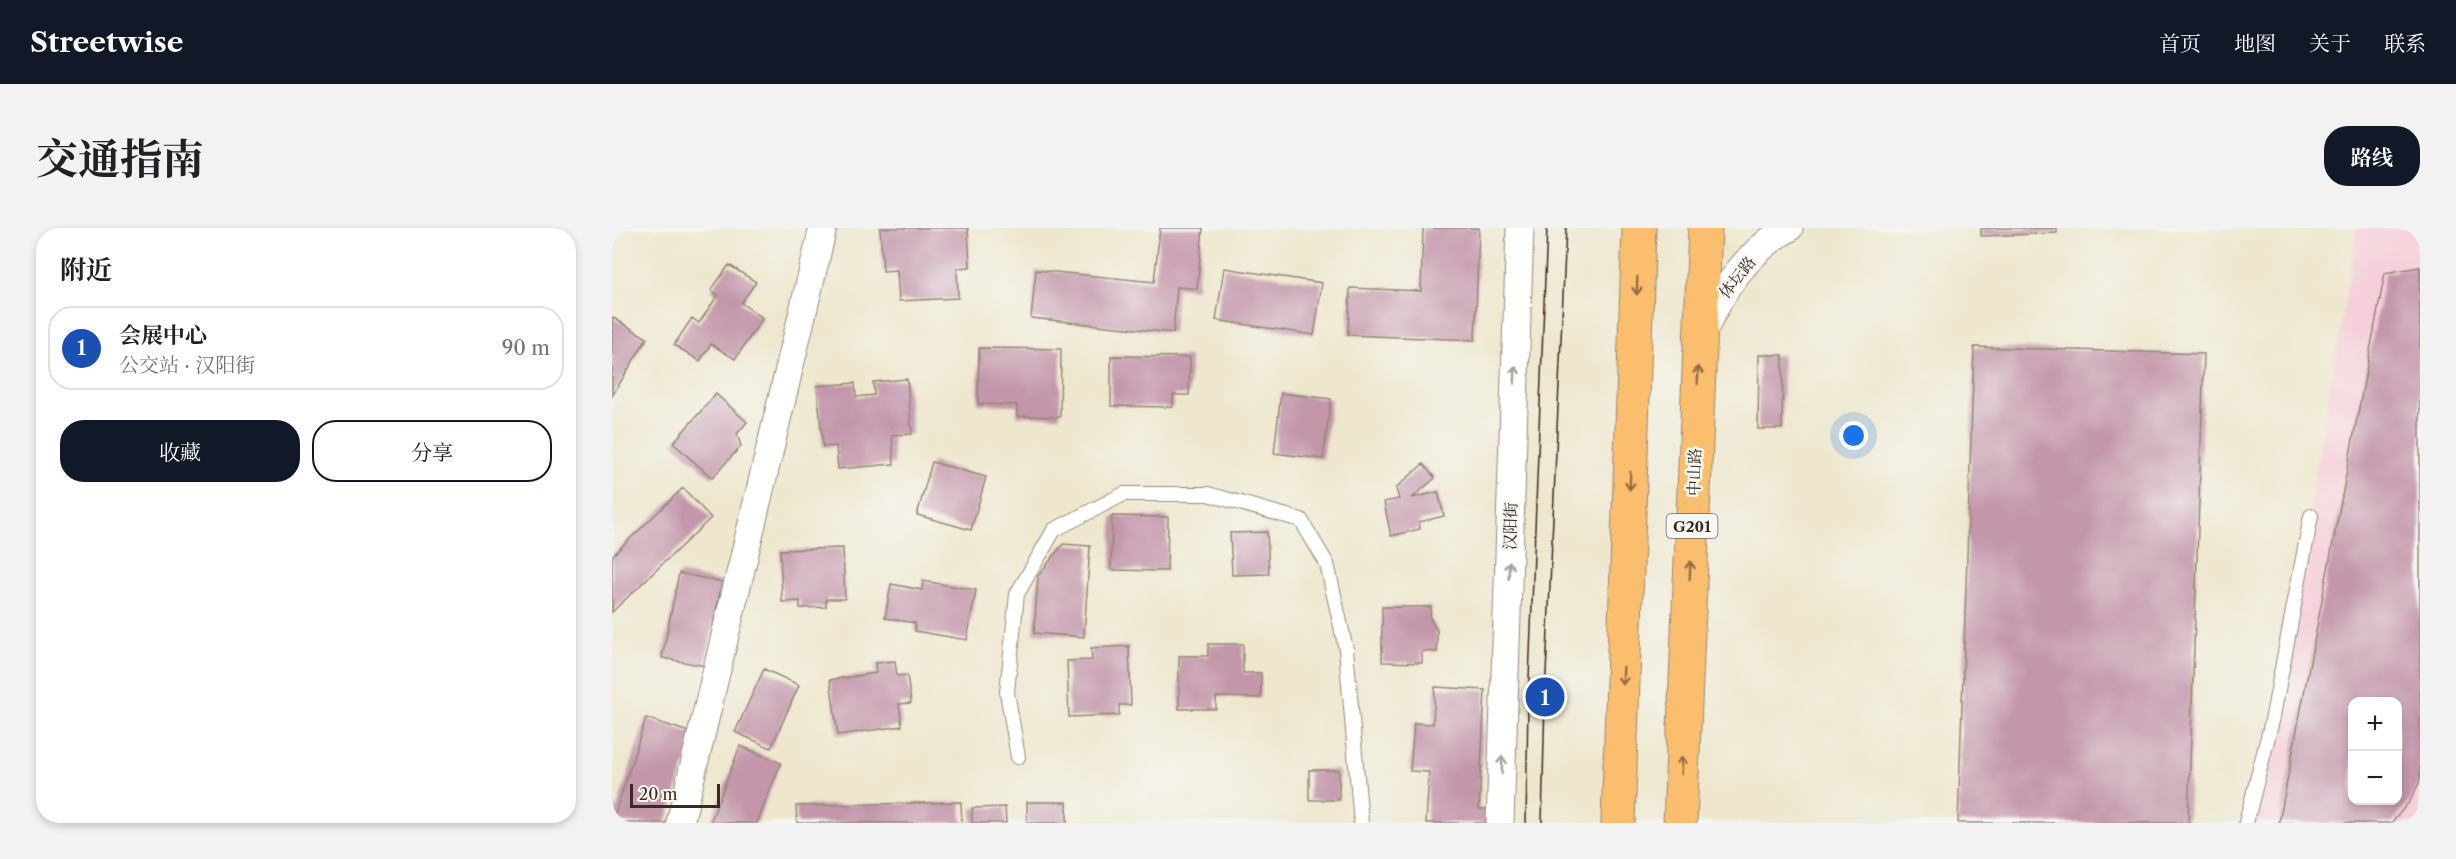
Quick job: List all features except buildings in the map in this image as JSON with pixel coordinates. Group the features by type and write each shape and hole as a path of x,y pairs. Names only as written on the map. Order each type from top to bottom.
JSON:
{"highway":[{"path":"1617,823 1639,228"},
{"name":"中山路","path":"1680,823 1704,228"}],"street":[{"path":"680,823 823,228"},
{"name":"汉阳街","path":"1500,823 1520,228"},
{"name":"体坛路","path":"1700,340 1719,297 1743,264 1776,235 1789,228"}],"lane":[{"path":"1018,757 1007,692 1017,594 1054,530 1124,494 1208,494 1301,520 1327,564 1346,649 1361,823"},
{"path":"2246,823 2272,721 2311,516"}],"shaded area":[{"path":"2357,228 2420,228 2420,823 2257,823"}],"tram line":[{"path":"1526,823 1528,704 1547,228"},
{"path":"1542,823 1545,697 1566,228"}],"place":[{"name":"会展中心","path":"1545,697"}]}
